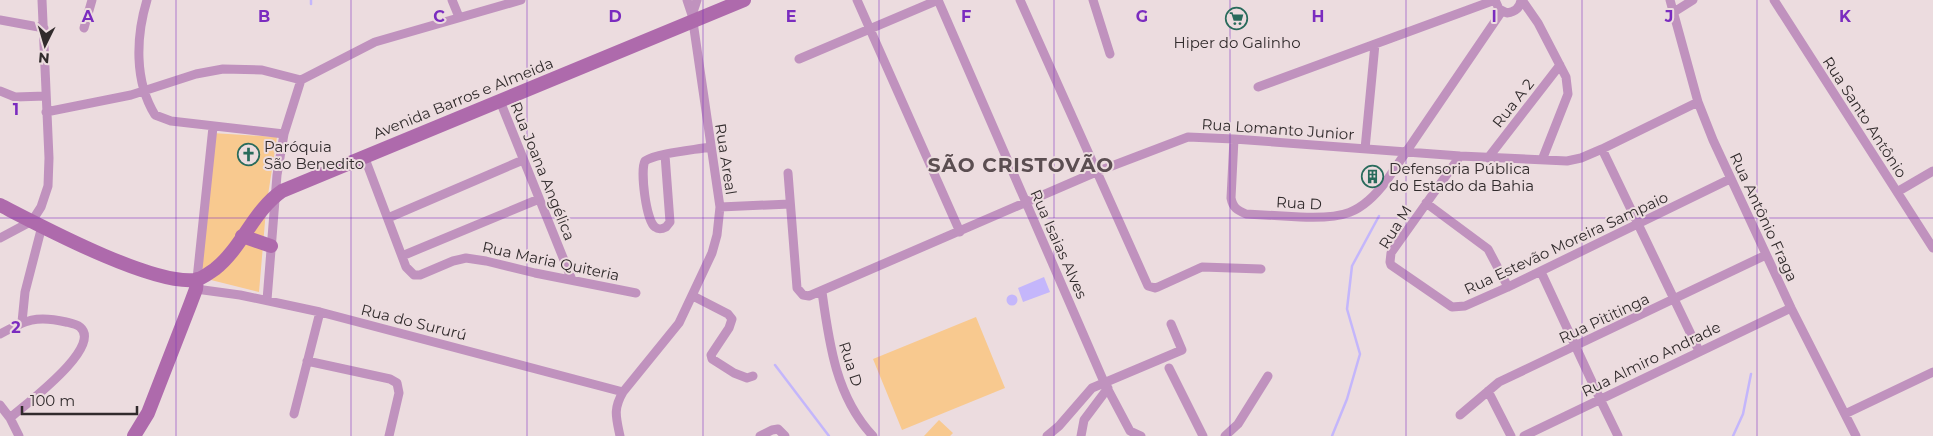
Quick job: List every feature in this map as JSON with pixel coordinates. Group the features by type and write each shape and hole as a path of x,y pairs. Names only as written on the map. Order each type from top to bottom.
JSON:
{"street":[{"path":"22,322 25,292 37,224 49,176 42,0"},
{"path":"84,28 92,0"},
{"path":"147,0 140,29 139,45 145,92 155,114 164,120 284,134"},
{"path":"452,0 459,17"},
{"path":"46,112 145,92 196,74 223,69 262,70 301,80 375,42 520,0"},
{"name":"Rua Areal","path":"623,392 674,331 693,296 716,242 720,207 693,18 687,0"},
{"path":"693,18 697,0"},
{"name":"Avenida Barros e Almeida","path":"196,284 221,264 274,196 289,188 500,101 693,18 744,0"},
{"path":"857,0 960,232"},
{"path":"799,59 938,0"},
{"name":"Rua Isaias Alves","path":"938,0 1106,385 1130,432 1141,436"},
{"path":"1020,0 1148,286 1158,287 1202,267 1261,269"},
{"path":"1093,0 1110,54"},
{"path":"1258,87 1495,0 1496,5 1506,13 1519,8 1522,0"},
{"path":"1522,0 1538,23 1566,77 1568,94 1542,160"},
{"name":"Rua Antônio Fraga","path":"1670,0 1698,102 1730,179 1791,308 1856,436"},
{"path":"1674,12 1693,0"},
{"name":"Rua Santo Antônio","path":"1774,0 1933,248"},
{"name":"Rua D","path":"1234,139 1231,198 1233,206 1238,211 1246,214 1326,218 1345,215 1358,209 1375,195 1502,11"},
{"path":"0,20 44,28"},
{"path":"1366,149 1376,44"},
{"name":"Rua A 2","path":"1488,158 1560,65"},
{"path":"267,300 274,196 284,134 301,80"},
{"path":"0,91 15,97 46,96"},
{"name":"Rua Joana Angélica","path":"500,101 572,280"},
{"name":"Rua Lomanto Junior","path":"790,204 797,288 799,293 809,296 1026,204 1096,172 1188,137 1488,158 1567,160 1581,158 1602,149 1698,102"},
{"path":"141,436 196,284 213,127"},
{"path":"664,155 670,222 666,227 659,228 653,226 649,216 642,168 647,159 664,155 710,147"},
{"path":"1602,149 1699,351"},
{"name":"Rua Maria Quiteria","path":"364,156 408,271 414,275 420,275 453,261 466,258 636,293"},
{"name":"Rua M","path":"1391,265 1392,253 1460,156"},
{"path":"388,218 523,160"},
{"path":"1897,192 1933,171"},
{"path":"720,207 790,204 788,173"},
{"name":"Rua Estevão Moreira Sampaio","path":"1391,265 1452,307 1465,306 1508,288 1730,179"},
{"path":"402,256 539,199"},
{"path":"1426,203 1488,249 1508,288"},
{"path":"0,204 37,224 115,259 141,269 196,284"},
{"path":"0,238 37,224"},
{"path":"242,236 271,246"},
{"name":"Rua Pititinga","path":"1460,415 1500,382 1766,255"},
{"path":"1541,272 1618,436"},
{"name":"Rua do Sururú","path":"196,284 218,291 320,312 623,392"},
{"name":"Rua D","path":"822,292 834,363 854,411 861,423 873,436"},
{"path":"693,296 728,314 732,319 729,328 711,355 712,359 740,376 747,378 753,376"},
{"name":"Rua Almiro Andrade","path":"1524,436 1791,308"},
{"path":"294,414 320,312"},
{"path":"0,334 22,322 43,318 76,325 84,332 84,341 78,354 62,373 10,418"},
{"path":"1047,436 1059,426 1092,388 1106,385 1182,350 1171,324"},
{"path":"307,361 397,382 399,393 389,436"},
{"path":"1169,368 1203,436"},
{"path":"1845,414 1933,372"},
{"path":"1225,436 1238,424 1268,376"},
{"path":"1081,436 1084,420 1106,385"},
{"path":"1488,391 1511,436"},
{"path":"620,436 615,411 623,392"},
{"path":"0,405 10,418 19,436"},
{"path":"134,436 148,413"},
{"path":"760,436 778,429 785,436"}],"shaded area":[{"path":"212,133 277,137 268,195 224,252 209,267 197,274"},
{"path":"266,210 259,292 207,279"},
{"path":"1044,277 1050,292 1023,302 1018,288"},
{"path":"1012,294 1018,300 1012,306 1006,300"},
{"path":"976,317 1005,388 902,430 873,359"},
{"path":"939,420 953,433 950,436 924,436"}],"waterway":[{"path":"1332,436 1347,399 1360,354 1347,309 1352,266 1379,216"},
{"path":"775,365 829,436"},
{"path":"1733,436 1743,414 1751,374"}],"place":[{"name":"Hiper do Galinho","path":"1237,19"},
{"name":"Paróquia São Benedito","path":"248,155"},
{"name":"Defensoria Pública do Estado da Bahia","path":"1373,177"}],"district":[{"name":"SÃO CRISTOVÃO","path":"1021,165"}]}
